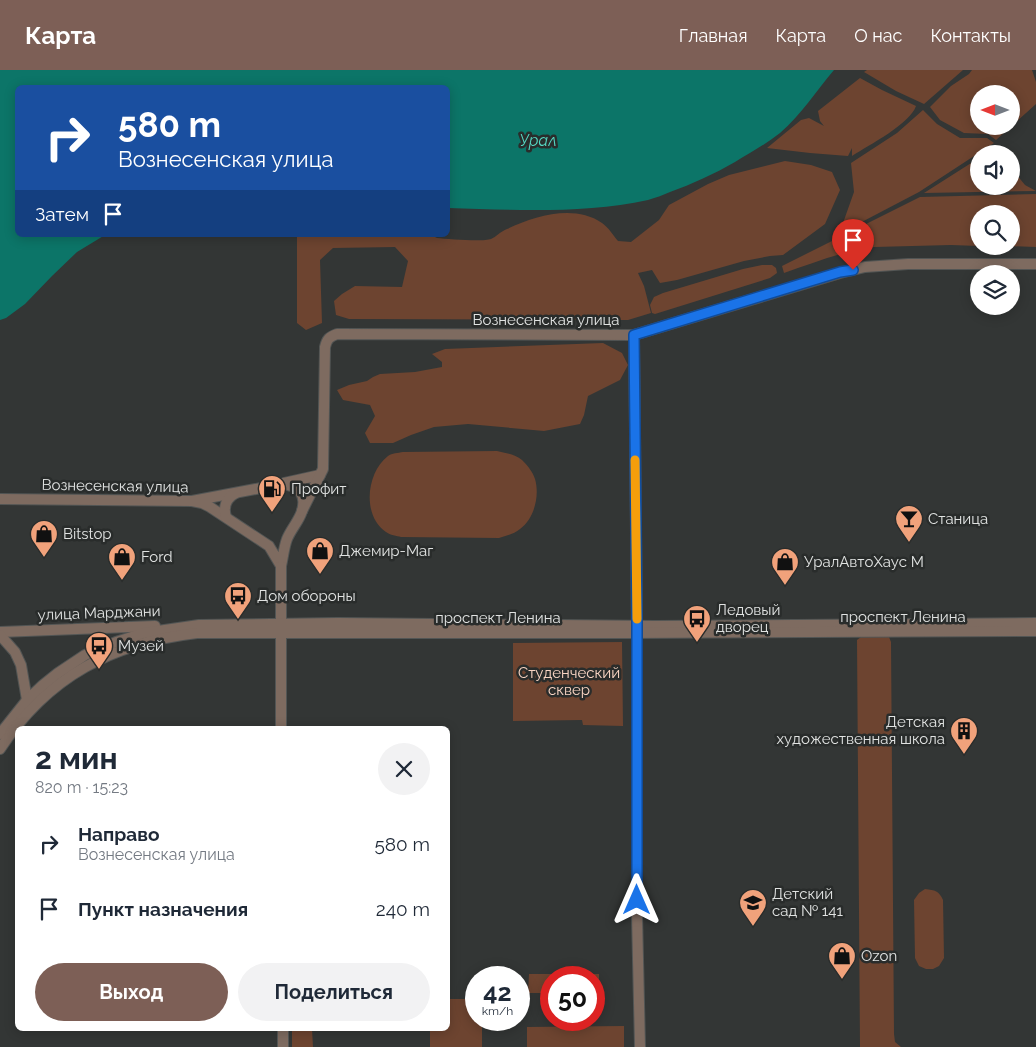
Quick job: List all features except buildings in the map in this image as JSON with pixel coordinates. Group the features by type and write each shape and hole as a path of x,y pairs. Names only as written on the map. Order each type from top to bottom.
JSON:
{"main road":[{"name":"Вознесенская улица","path":"321,472 325,347 330,336 337,334 634,335 840,272 866,267 908,264 1036,264"},
{"path":"634,335 637,915 640,1047"},
{"path":"192,501 282,484 321,472"},
{"path":"282,726 281,566 287,539 321,472"},
{"path":"282,484 297,488 303,500 302,511"},
{"path":"237,492 228,499 224,508 226,517 269,546 281,566"},
{"name":"Вознесенская улица","path":"0,499 192,501 202,503 226,517"},
{"path":"269,546 282,544 287,539"},
{"name":"проспект Ленина","path":"637,629 1036,623"},
{"name":"проспект Ленина","path":"0,734 27,700 58,673 85,655 116,642 144,633 199,625 281,629"},
{"name":"улица Марджани","path":"0,633 199,625"},
{"name":"проспект Ленина","path":"18,726 46,694 63,680 90,664 118,650 146,642 197,633 281,629 1036,631"},
{"name":"улица Марджани","path":"0,633 15,652 21,665 27,700"},
{"name":"проспект Ленина","path":"0,749 15,730"},
{"path":"283,1031 283,1047"}],"green space":[{"path":"867,70 963,70 924,104 896,91 864,72"},
{"path":"972,70 1032,70 1036,82 1036,104 1020,118 1020,85 970,85 970,133 964,133 940,120 930,107 951,86"},
{"path":"860,78 916,106 912,113 898,127 852,156 852,148 848,156 767,148 801,120 809,118 824,126 820,121 818,111"},
{"path":"923,110 937,124 960,138 987,138 994,143 991,145 970,145 970,159 919,192 835,236 843,223 854,192 851,163 897,133"},
{"path":"989,135 1002,135 996,140"},
{"path":"785,161 811,165 832,172 840,190 825,224 783,255 744,261 660,283 652,270 638,273 644,286 651,313 628,320 349,319 336,315 334,301 355,286 402,287 408,261 395,247 333,248 320,260 322,323 306,330 297,323 297,237 435,237 487,240 530,220 542,216 567,213 591,217 602,223 618,241 631,242 659,220 669,205 729,175"},
{"path":"970,164 970,192 924,193"},
{"path":"1020,179 1025,185 1036,191 1020,191"},
{"path":"1036,194 1036,247 1020,246 1020,205 970,205 970,246 874,247 840,254 784,273 782,266 920,197"},
{"path":"762,265 772,265 776,268 777,273 770,278 655,314 652,313 650,305 654,297 663,293"},
{"path":"603,343 622,353 628,365 620,380 588,396 580,424 544,431 468,424 434,427 393,443 370,443 365,433 375,416 370,405 343,400 337,390 367,381 380,374 415,372 442,367 442,362 432,354 445,349"},
{"path":"497,451 513,455 522,460 528,466 535,479 537,493 535,507 525,525 520,529 510,535 499,538 401,537 391,535 378,525 370,505 371,483 381,463 390,455 403,452"},
{"path":"861,637 889,637 891,642 894,1034 895,1042 901,1047 860,1047 857,640"},
{"name":"Студенческий сквер","path":"622,642 623,726 583,725 582,720 513,721 513,643"},
{"path":"925,889 936,891 943,900 944,958 939,966 933,969 919,966 915,958 914,900"},
{"path":"530,974 540,974 540,993 530,993"},
{"path":"450,999 465,999 465,1031 482,1031 482,1047 430,1047 430,1031 450,1031"},
{"path":"605,1026 624,1026 624,1047 527,1047 527,1031 530,1031 530,1027 540,1027 540,1031 605,1031"},
{"path":"292,1031 312,1031 313,1047 292,1047"}],"water":[{"name":"Урал","path":"0,70 834,70 802,111 780,133 752,152 711,175 648,200 599,207 548,210 450,208 450,85 15,85 15,237 102,237 77,252 25,304 6,318 0,320"}],"slow traffic":[{"path":"635,460 637,619"}],"place":[{"name":"Профит","path":"272,513"},
{"name":"Станица","path":"909,543"},
{"name":"Bitstop","path":"44,558"},
{"name":"Джемир-Маг","path":"320,575"},
{"name":"Ford","path":"122,581"},
{"name":"УралАвтоХаус М","path":"785,586"},
{"name":"Дом обороны","path":"238,620"},
{"name":"Ледовый дворец","path":"697,643"},
{"name":"Музей","path":"99,670"},
{"name":"Детская художественная школа","path":"964,755"},
{"name":"Детский сад № 141","path":"753,927"},
{"name":"Ozon","path":"842,980"}],"route":[{"path":"637,900 637,615 634,335 840,272 853,270"}]}
